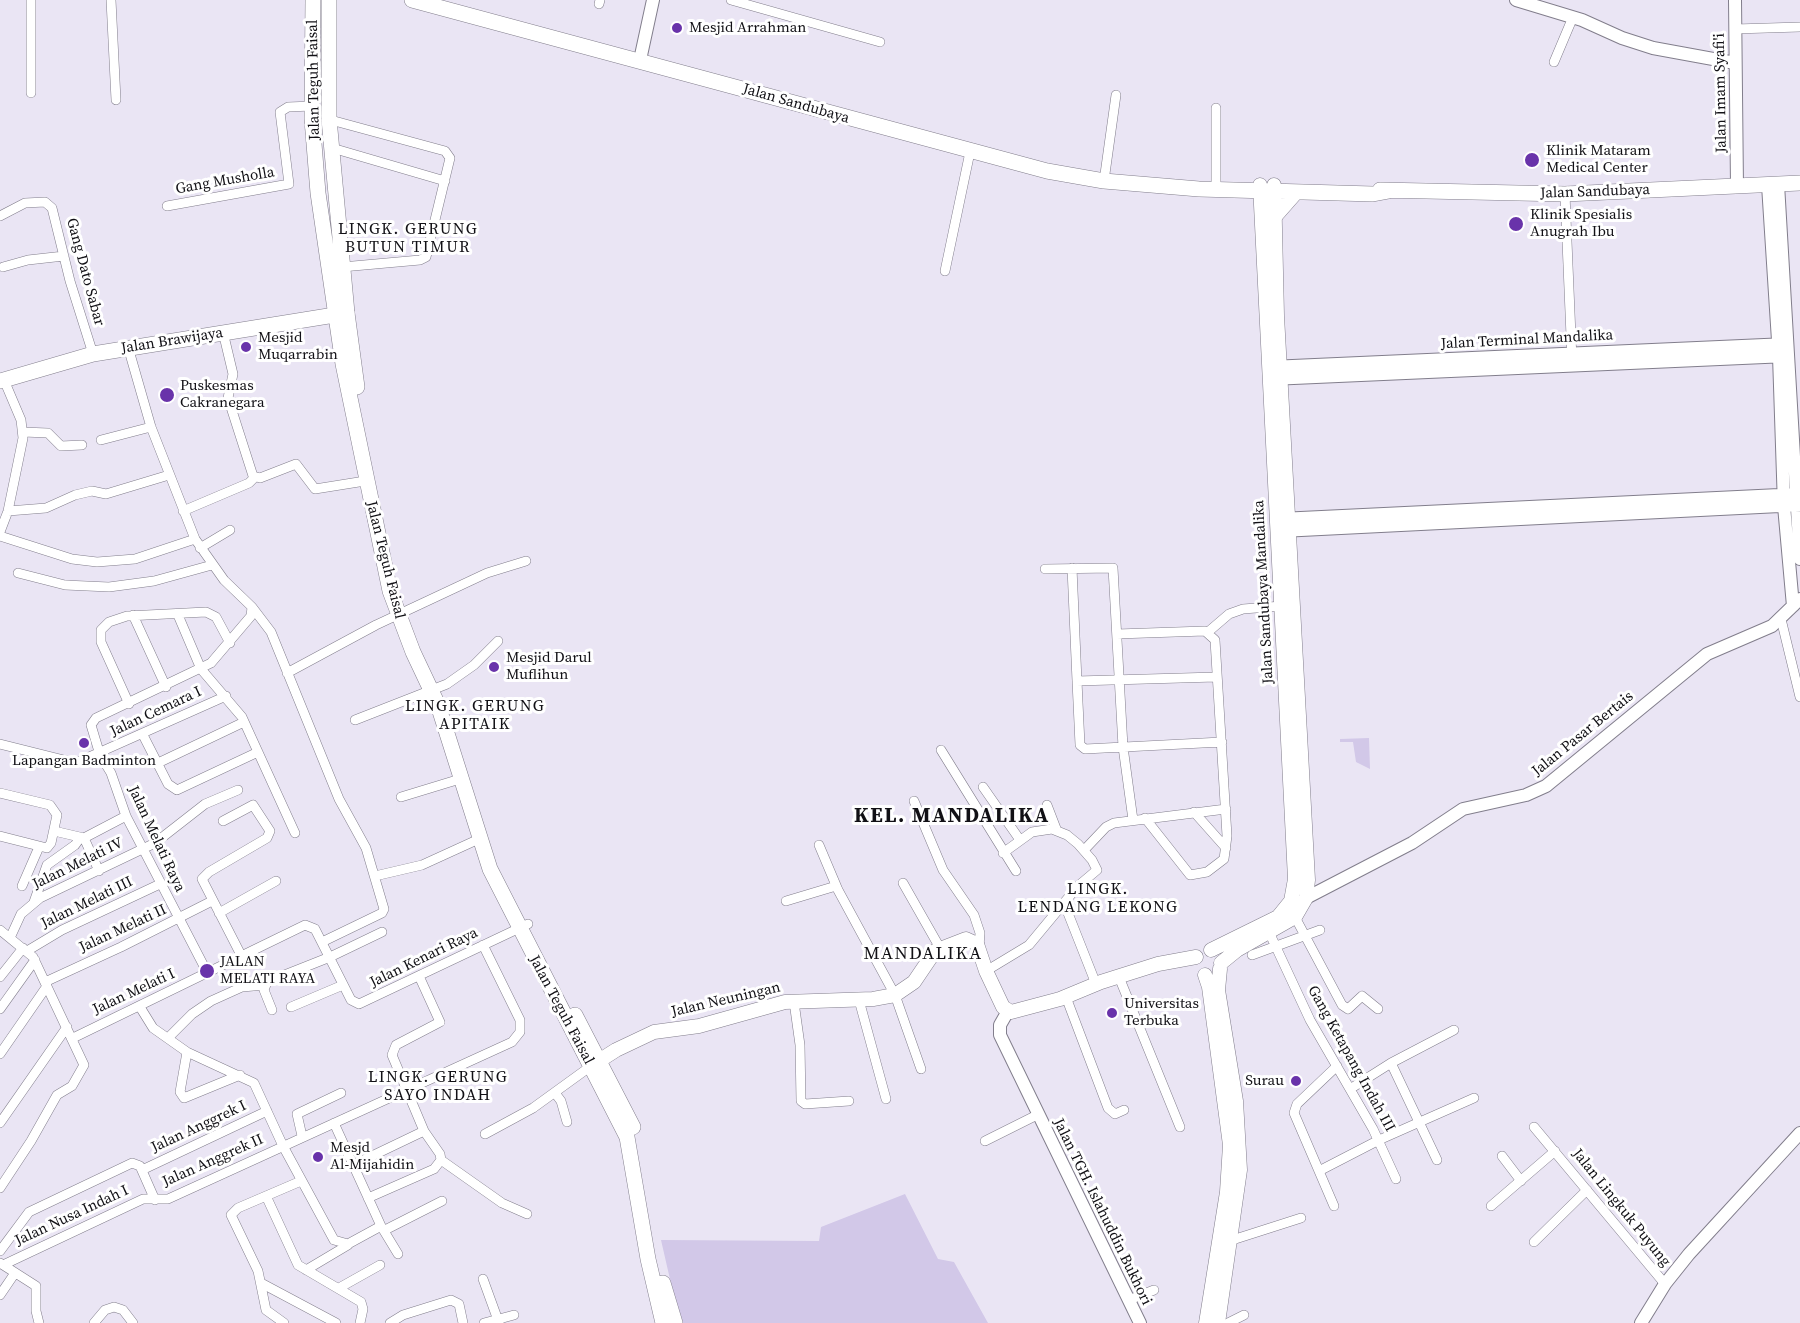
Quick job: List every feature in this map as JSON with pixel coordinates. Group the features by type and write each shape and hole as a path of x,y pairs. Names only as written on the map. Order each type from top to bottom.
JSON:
{"main road":[{"name":"Jalan Teguh Faisal","path":"313,0 312,112 318,193 401,614"},
{"name":"Jalan Teguh Faisal","path":"329,0 329,118 342,267 342,314 365,481 401,614 436,689 503,878 523,926"},
{"name":"Jalan Sandubaya","path":"412,0 1047,171 1104,181 1185,186 1216,184 1296,192 1373,194 1389,191"},
{"name":"Jalan Sandubaya","path":"1185,186 1199,189 1373,188 1389,191 1565,194 1800,183"},
{"path":"1267,188 1274,217 1274,373"},
{"name":"Jalan Sandubaya Mandalika","path":"1211,950 1272,921 1288,906 1294,895 1300,834 1295,733 1282,606 1282,525 1267,188"},
{"path":"1274,217 1296,192"},
{"path":"318,193 335,193"},
{"name":"Jalan Brawijaya","path":"2,380 93,354 128,347 342,314"},
{"path":"1282,525 1295,733"},
{"name":"Jalan Teguh Faisal","path":"436,689 460,779 490,869 523,926 595,1063 625,1109 636,1139 660,1266 675,1323"},
{"path":"1205,975 1216,973 1237,950 1295,917 1306,898 1300,834"},
{"path":"895,995 914,982 930,956 940,948 969,939 979,947 986,971 1008,1011 1014,1012 1066,997 1119,977 1196,957 1205,950 1216,953 1220,966 1218,990 1239,1139 1240,1170 1206,1323"},
{"path":"1196,957 1196,968 1205,975 1209,987 1230,1145 1218,1323"},
{"name":"Jalan Neuningan","path":"595,1063 654,1032 690,1028 794,1002 859,1000 895,995"},
{"name":"Jalan Teguh Faisal","path":"595,1063 627,1137 663,1323"}],"street":[{"path":"31,0 31,93"},
{"path":"111,0 116,100"},
{"path":"640,60 653,0"},
{"path":"731,0 880,42"},
{"path":"1516,0 1573,17 1653,48 1735,63"},
{"name":"Jalan Imam Syafi'i","path":"1735,0 1737,186"},
{"path":"1554,62 1573,17"},
{"path":"1735,29 1800,27"},
{"path":"1104,181 1116,95"},
{"name":"Gang Musholla","path":"167,206 288,185 280,112 288,107 312,112"},
{"path":"1216,108 1216,184"},
{"path":"312,112 447,152 450,159 426,257 420,260 342,267"},
{"path":"332,148 445,181"},
{"path":"945,271 970,152"},
{"path":"1773,184 1793,500 1796,602"},
{"path":"1565,194 1572,359"},
{"name":"Gang Dato Sabar","path":"0,216 22,204 45,202 53,209 64,256 93,354"},
{"path":"3,267 28,260 64,256"},
{"path":"224,332 232,374 228,398 252,474 256,477"},
{"path":"128,347 169,476 195,539 212,565 268,627 339,799 366,848 383,903 383,912 322,942"},
{"name":"Jalan Terminal Mandalika","path":"1274,373 1783,350"},
{"path":"2,380 21,420 23,432 8,511 0,534 72,559 97,562 135,558 195,539"},
{"path":"101,440 152,427"},
{"path":"23,432 48,433 61,446 82,445"},
{"path":"183,511 249,483 256,477 296,464 315,489 365,481"},
{"path":"8,511 46,508 75,495 92,491 106,494 169,476"},
{"path":"1282,525 1793,500"},
{"path":"1793,500 1800,559"},
{"path":"200,548 230,530"},
{"path":"287,673 487,573 526,561"},
{"path":"18,573 65,585 110,587 154,581 212,565"},
{"path":"1072,568 1081,747 1088,750 1222,742"},
{"path":"1045,569 1113,568 1123,747 1134,820"},
{"name":"Jalan Pasar Bertais","path":"1306,898 1412,843 1463,809 1526,795 1546,786 1707,654 1757,633 1781,618 1796,602"},
{"path":"1117,634 1208,632 1228,614 1243,609 1282,606"},
{"path":"230,643 211,614 204,612 159,616 133,615 109,622 103,628 100,636 129,704 201,669 216,658 230,643 251,616 252,607"},
{"path":"133,615 166,687"},
{"path":"178,615 201,669 226,696 244,722 295,833"},
{"path":"1781,618 1800,697"},
{"path":"1145,818 1190,875 1201,874 1224,859 1226,809 1215,640 1208,632"},
{"path":"355,720 436,689 474,665 498,641"},
{"path":"1077,681 1216,677"},
{"name":"Jalan Cemara I","path":"0,744 68,761 80,761 100,755 226,696"},
{"name":"Jalan Melati Raya","path":"129,704 93,720 91,731 142,850 208,974"},
{"path":"158,764 244,722"},
{"path":"143,735 170,787 180,789 258,752"},
{"path":"941,750 1016,871"},
{"path":"401,797 460,779"},
{"path":"983,787 1020,840"},
{"name":"Jalan Melati IV","path":"10,938 18,919 34,902 142,850 171,834 205,804 238,790"},
{"path":"0,794 53,807 57,815 49,846 39,847 0,836"},
{"path":"914,801 943,870 974,915 980,933 979,947"},
{"path":"222,821 253,805 270,829 270,835 203,876 203,883 242,957"},
{"path":"1047,806 1057,831"},
{"path":"1087,847 1106,826 1145,818 1226,809"},
{"path":"1194,812 1226,849"},
{"path":"34,902 47,865 75,846 82,838 126,816"},
{"path":"986,971 1024,949 1081,883 1096,870 1092,860 1078,844 1057,831 1036,830 1003,853"},
{"path":"54,831 82,838 99,871"},
{"path":"375,876 422,865 479,839"},
{"path":"819,845 836,886 895,995 921,1069"},
{"path":"22,886 39,847"},
{"path":"219,913 276,881"},
{"path":"903,883 940,948"},
{"name":"Jalan Melati III","path":"25,949 160,884"},
{"path":"786,901 836,886"},
{"name":"Jalan Melati II","path":"46,984 212,901"},
{"path":"1064,903 1096,984"},
{"path":"1295,917 1342,1005 1348,1009 1362,996 1378,1009"},
{"name":"Jalan Kenari Raya","path":"208,974 305,925 314,928 351,1000 361,1004 523,926"},
{"path":"0,930 25,949 35,960 84,1060 84,1067 72,1086 57,1095 31,1141 0,1188"},
{"path":"1252,955 1308,939 1320,930"},
{"path":"168,1038 192,1014 211,1001 242,987 265,985 382,932"},
{"name":"Gang Ketapang Indah III","path":"1269,932 1310,1020 1379,1140 1396,1179"},
{"name":"Jalan Anggrek II","path":"155,1200 168,1199 512,1042 518,1035 520,1020 483,945"},
{"path":"0,977 25,949"},
{"path":"0,1009 35,960"},
{"name":"Jalan Melati I","path":"73,1038 208,974"},
{"path":"419,976 440,1022 394,1049 394,1060 424,1131 440,1154 441,1160 502,1203 527,1214"},
{"path":"1119,977 1180,1127"},
{"path":"0,1054 46,984"},
{"path":"265,985 272,1010"},
{"path":"291,1007 343,985"},
{"path":"1066,997 1108,1108 1115,1114 1124,1110"},
{"path":"859,1000 886,1099"},
{"path":"794,1002 800,1045 801,1101 805,1104 849,1101"},
{"path":"140,1007 153,1028 187,1052 254,1083 283,1146 332,1238 340,1244 351,1243"},
{"name":"Jalan TGH. Islahuddin Bukhori","path":"1008,1011 1000,1024 1000,1035 1140,1323"},
{"path":"0,1123 67,1027"},
{"path":"1350,1089 1391,1063 1454,1030"},
{"path":"187,1052 180,1091 185,1098 240,1075"},
{"path":"485,1134 517,1118 595,1063"},
{"path":"1391,1063 1437,1160"},
{"path":"1334,1206 1294,1110 1299,1102 1337,1066"},
{"path":"302,1136 297,1114 341,1093"},
{"path":"555,1093 560,1099 567,1122"},
{"path":"1318,1171 1419,1121 1474,1098"},
{"name":"Jalan Anggrek I","path":"0,1251 28,1212 131,1164 141,1168 267,1111"},
{"path":"985,1141 1037,1115"},
{"path":"334,1123 368,1198 398,1254"},
{"name":"Jalan Lingkuk Puyung","path":"1534,1127 1665,1284"},
{"path":"353,1165 424,1131"},
{"path":"1641,1323 1665,1284 1714,1225 1800,1133"},
{"path":"1491,1206 1555,1151"},
{"path":"1502,1156 1521,1180"},
{"path":"368,1198 434,1169 441,1160"},
{"path":"141,1168 155,1200"},
{"path":"284,1323 267,1312 258,1270 232,1213 301,1181"},
{"path":"1534,1242 1587,1190"},
{"path":"267,1198 297,1263 362,1304 360,1323"},
{"name":"Jalan Nusa Indah I","path":"1,1264 143,1199 155,1200"},
{"path":"306,1270 351,1243 442,1201"},
{"path":"1223,1243 1301,1218"},
{"path":"1,1264 36,1286 36,1311 39,1323"},
{"path":"339,1288 380,1265"},
{"path":"0,1294 15,1274"},
{"path":"483,1279 498,1321"},
{"path":"261,1283 336,1323"},
{"path":"1129,1300 1154,1290"},
{"path":"390,1323 403,1315 452,1300 459,1304 463,1323"},
{"path":"94,1323 105,1310 114,1307 123,1310 133,1323"},
{"path":"27,1323 36,1311"},
{"path":"484,1323 514,1315"},
{"path":"1228,1323 1244,1315"}],"shaded area":[{"path":"1369,738 1370,769 1356,762 1353,742 1340,742 1340,739"},
{"path":"905,1194 938,1259 954,1262 988,1323 680,1323 661,1240 819,1241 821,1227"}],"place":[{"name":"Mesjid Arrahman","path":"677,28"},
{"name":"Klinik Mataram Medical Center","path":"1532,160"},
{"name":"Klinik Spesialis Anugrah Ibu","path":"1516,224"},
{"name":"Mesjid Muqarrabin","path":"246,347"},
{"name":"Puskesmas Cakranegara","path":"167,395"},
{"name":"Mesjid Darul Muflihun","path":"494,667"},
{"name":"Lapangan Badminton","path":"84,743"},
{"name":"JALAN MELATI RAYA","path":"207,971"},
{"name":"Universitas Terbuka","path":"1112,1013"},
{"name":"Surau","path":"1296,1081"},
{"name":"Mesjd Al-Mijahidin","path":"318,1157"}],"district":[{"name":"LINGK. GERUNG BUTUN TIMUR","path":"408,239"},
{"name":"LINGK. GERUNG APITAIK","path":"475,716"},
{"name":"KEL. MANDALIKA","path":"952,817"},
{"name":"LINGK. LENDANG LEKONG","path":"1098,899"},
{"name":"MANDALIKA","path":"923,954"},
{"name":"LINGK. GERUNG SAYO INDAH","path":"438,1087"}]}
